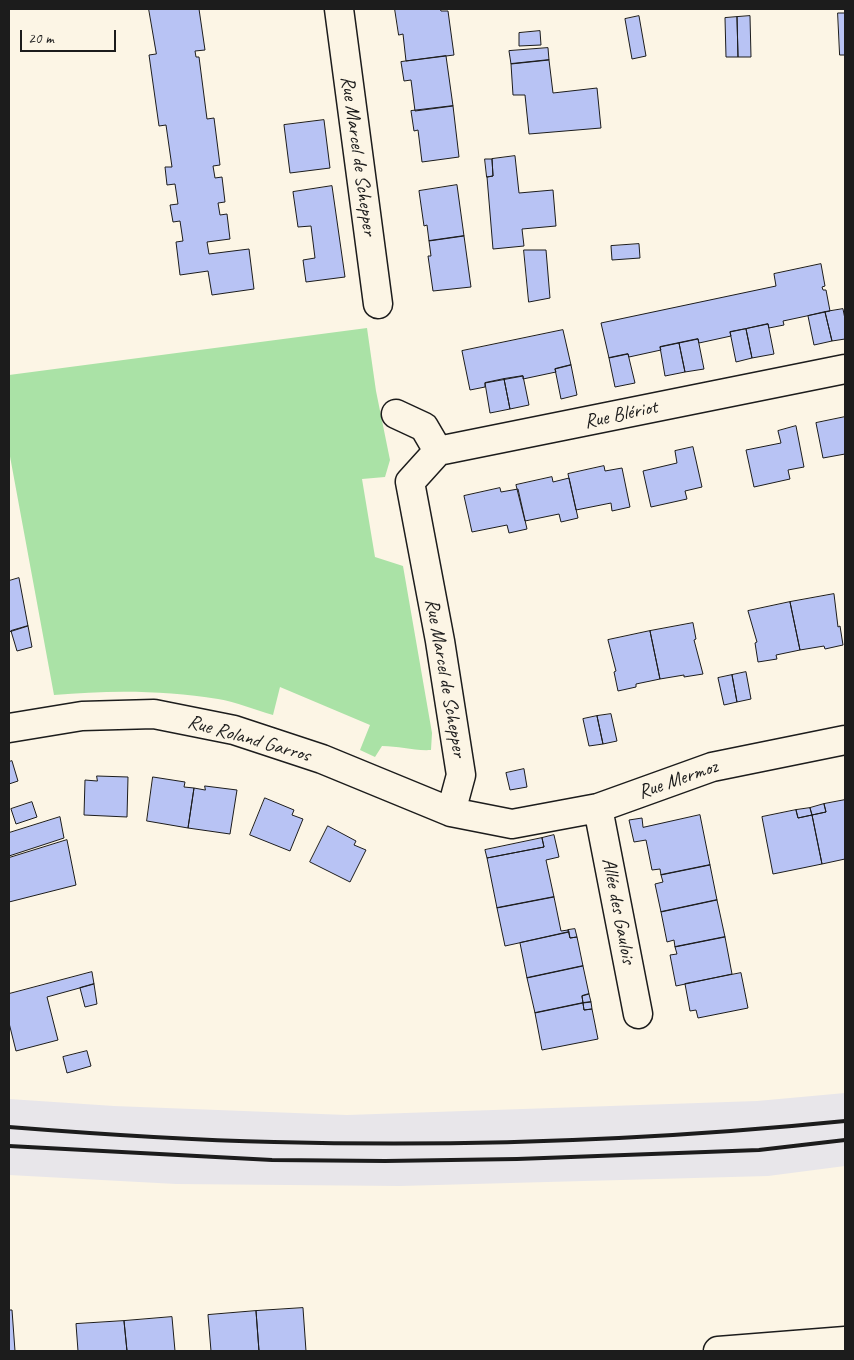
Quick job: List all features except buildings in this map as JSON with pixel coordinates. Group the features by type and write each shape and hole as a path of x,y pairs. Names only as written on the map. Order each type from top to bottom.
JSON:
{"street":[{"name":"Rue Marcel de Schepper","path":"339,9 378,304"},
{"name":"Rue Blériot","path":"438,451 845,369"},
{"path":"396,414 424,427 438,451"},
{"name":"Rue Marcel de Schepper","path":"438,451 410,482 440,641 462,775 451,812"},
{"name":"Rue Roland Garros","path":"9,728 82,716 154,714 243,733 322,759 451,812"},
{"name":"Rue Mermoz","path":"451,812 512,824 598,808 712,767 845,740"},
{"name":"Allée des Gaulois","path":"598,808 638,1014"},
{"path":"718,1351 845,1342"}],"shaded area":[{"path":"845,1093 845,1166 768,1176 400,1186 176,1184 9,1175 9,1099 114,1106 347,1115 757,1101"}],"green space":[{"path":"367,328 376,391 390,460 385,477 362,479 375,557 403,566 432,733 431,750 382,746 375,757 360,750 370,725 280,687 273,715 225,700 157,692 95,692 54,695 9,451 9,375"}],"railway":[{"path":"9,1127 207,1140 417,1144 631,1137 774,1128 845,1121"},
{"path":"9,1146 272,1160 385,1161 517,1159 759,1150 845,1140"}]}
